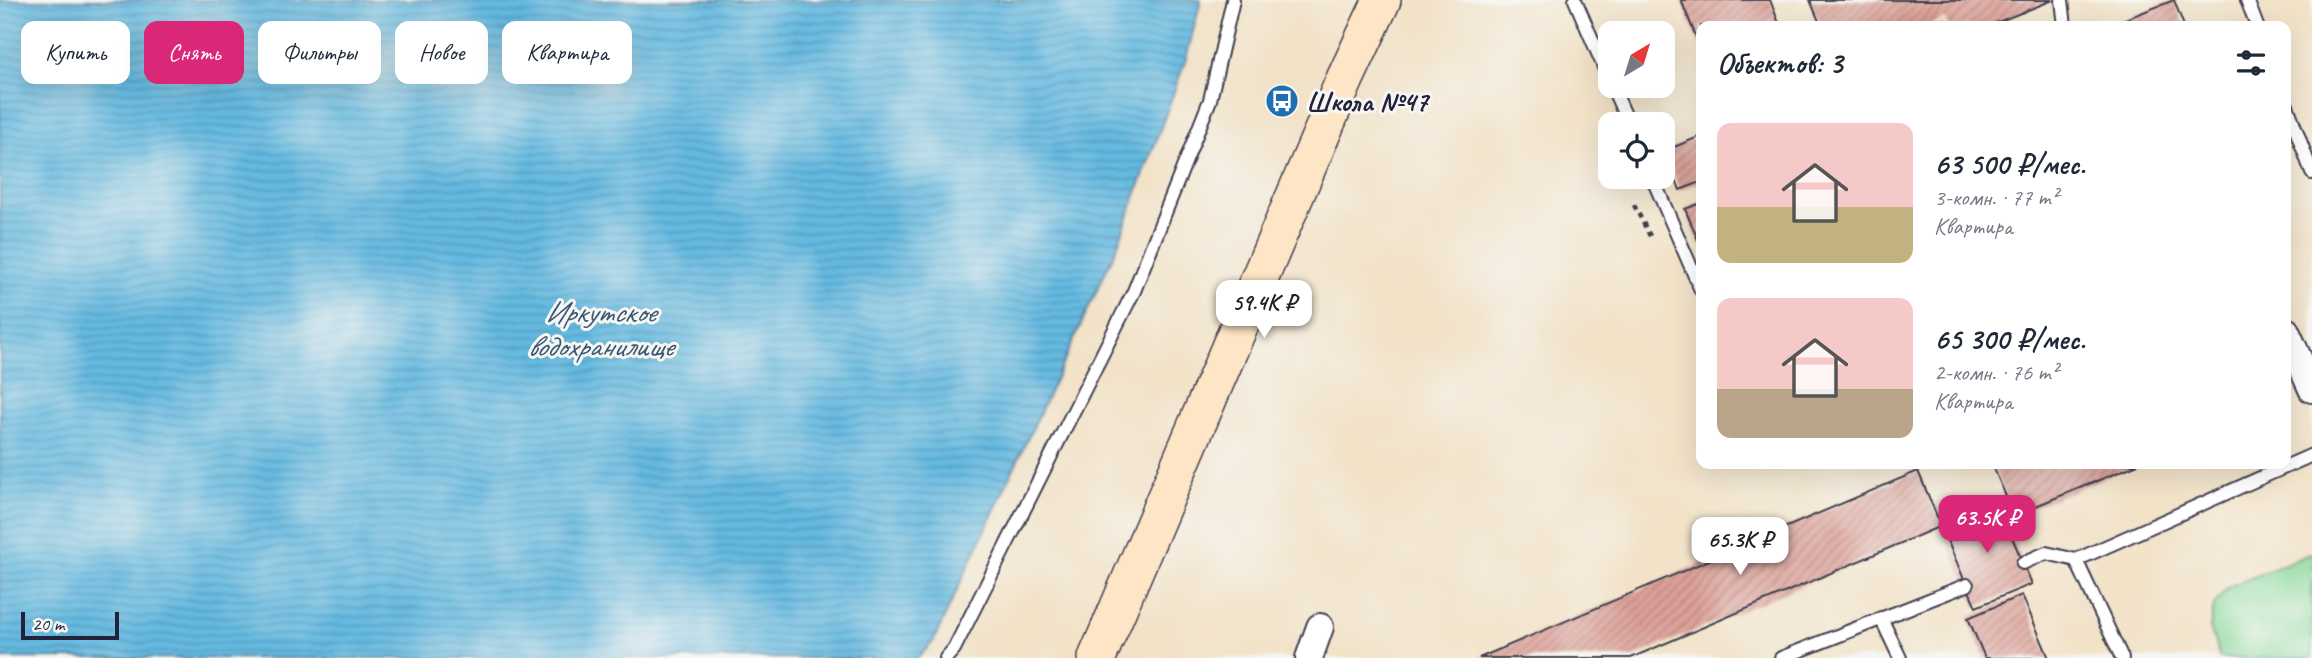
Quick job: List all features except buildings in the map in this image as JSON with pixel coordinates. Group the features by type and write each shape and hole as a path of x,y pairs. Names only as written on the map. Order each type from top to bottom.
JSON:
{"street":[{"path":"1097,658 1382,0"},
{"path":"2291,342 2312,389"},
{"path":"1309,658 1320,627"}],"lane":[{"path":"946,658 954,649 1134,291 1210,100 1233,0"},
{"path":"1575,0 1598,53"},
{"path":"2062,0 2064,21"},
{"path":"2247,0 2255,21"},
{"path":"2291,116 2312,173"},
{"path":"1657,189 1696,278"},
{"path":"2291,464 2312,455"},
{"path":"2023,563 2046,553 2076,560 2281,469"},
{"path":"2076,560 2122,658"},
{"path":"1781,658 1967,585"},
{"path":"1881,618 1900,658"}],"path":[{"path":"1634,205 1657,251"}],"green space":[{"path":"2312,553 2312,658 2220,658 2210,628 2214,606 2228,587"}],"water":[{"name":"Иркутское водохранилище","path":"0,0 1201,0 1186,59 1117,247 933,642 918,658 0,658"}],"place":[{"name":"Школа №47","path":"1282,101"}]}
